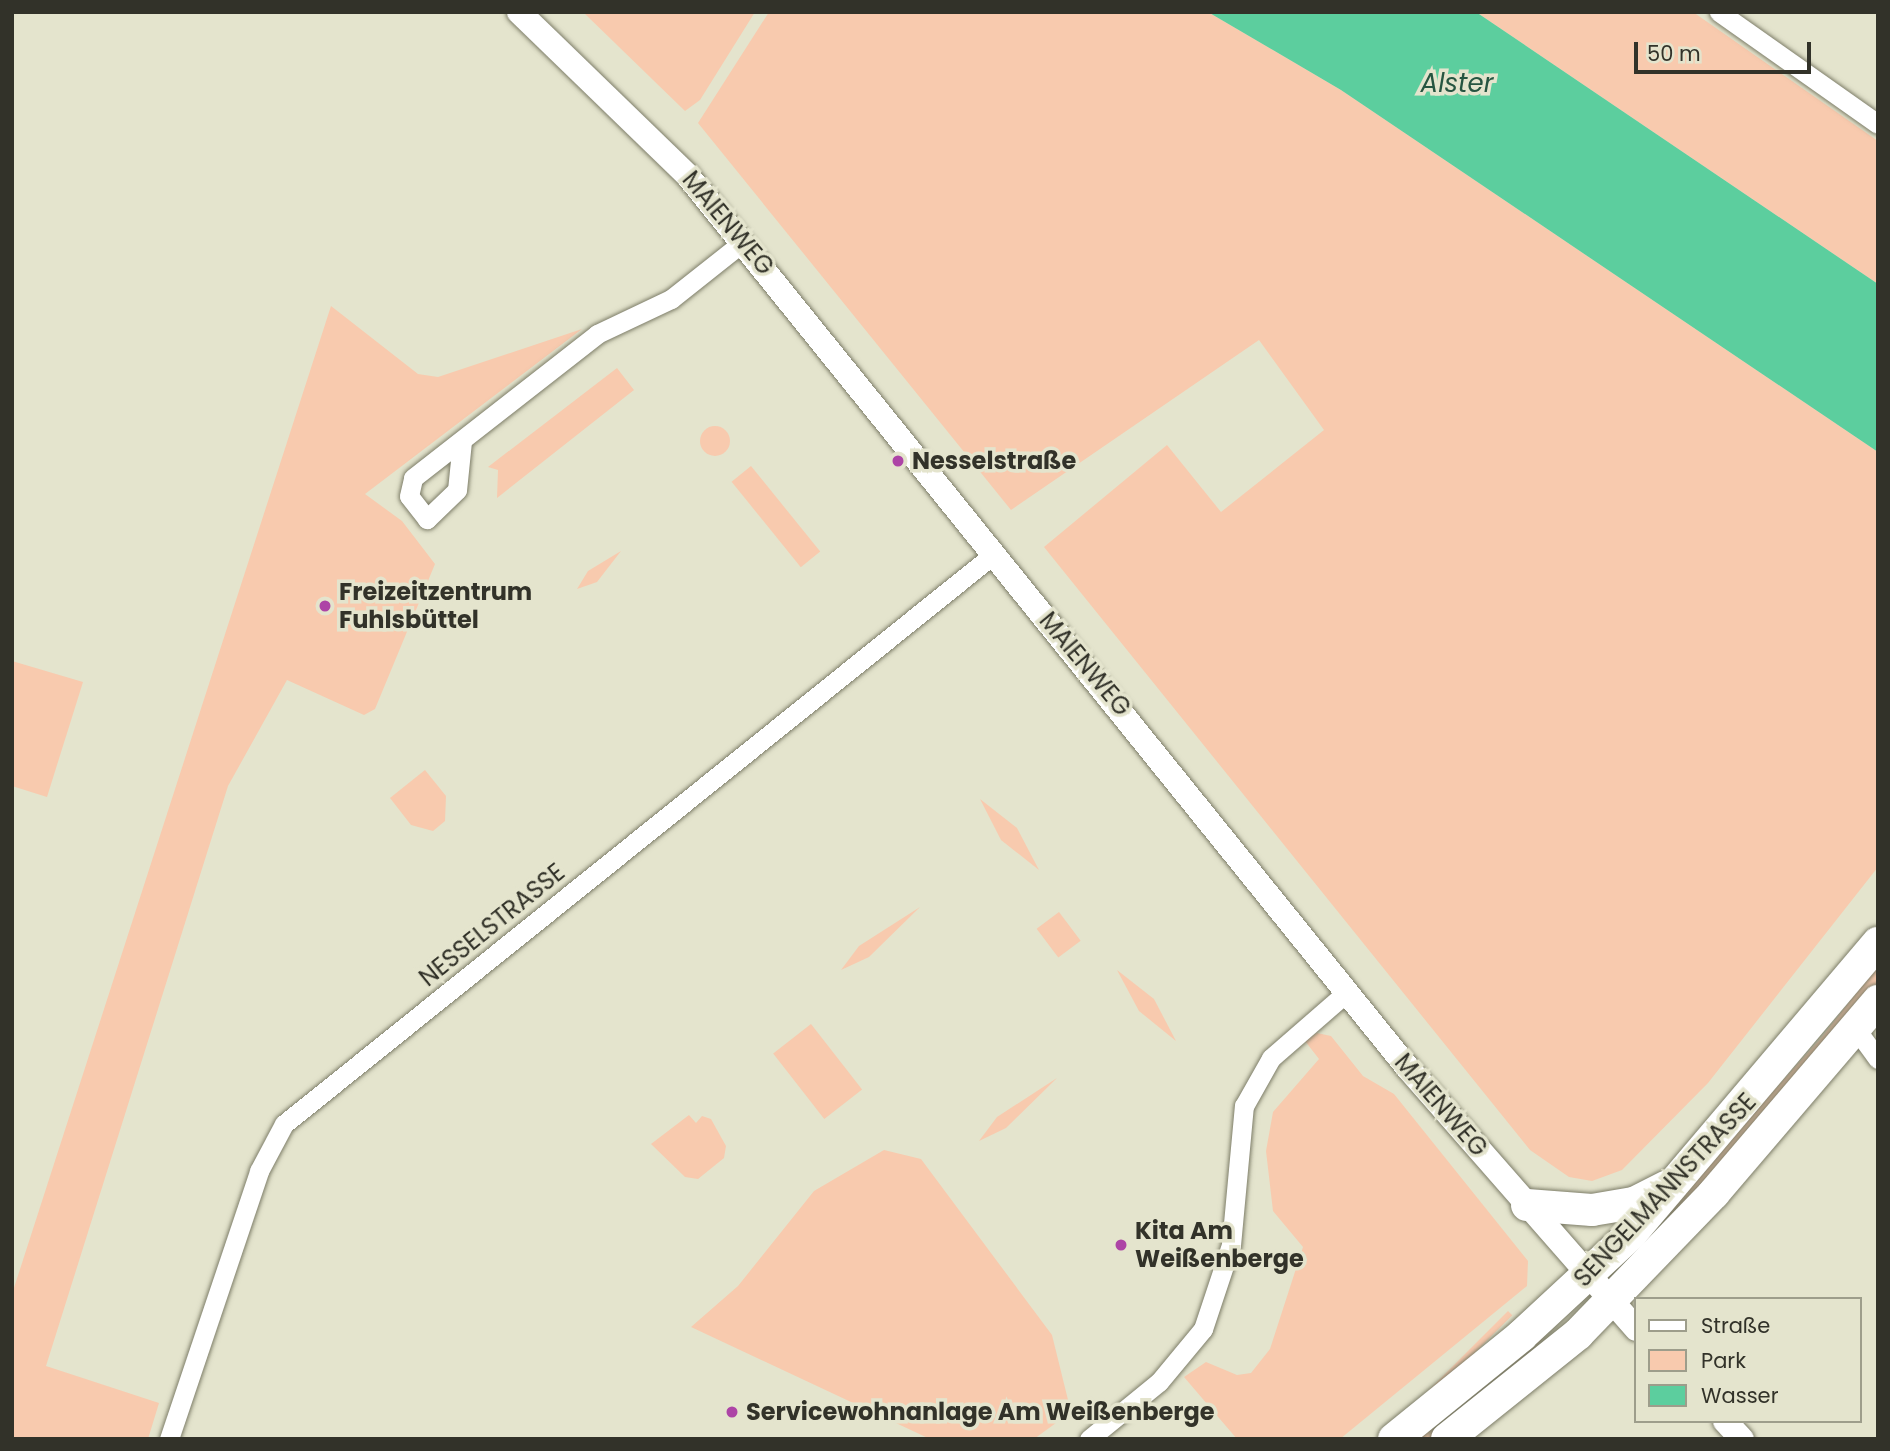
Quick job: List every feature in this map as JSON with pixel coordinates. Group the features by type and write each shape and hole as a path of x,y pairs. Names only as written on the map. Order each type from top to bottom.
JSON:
{"main road":[{"name":"SENGELMANNSTRASSE","path":"1394,1439 1587,1277 1674,1184 1878,943"},
{"name":"SENGELMANNSTRASSE","path":"1447,1439 1569,1342 1856,1029 1878,1001"},
{"path":"1527,1205 1592,1210 1634,1203 1674,1184"}],"street":[{"name":"MAIENWEG","path":"519,12 661,145 744,242 1348,992 1587,1277 1634,1327"},
{"path":"1719,12 1878,124"},
{"path":"462,441 612,324 671,299 744,242"},
{"name":"NESSELSTRASSE","path":"169,1439 259,1171 284,1124 994,554"},
{"path":"1089,1439 1159,1382 1203,1329 1231,1245 1244,1106 1270,1058 1348,992"},
{"path":"1856,1029 1878,1059"},
{"path":"1727,1423 1742,1439"}],"green space":[{"path":"583,12 755,12 700,100 685,111"},
{"path":"769,12 1208,12 1341,90 1878,452 1878,867 1708,1083 1622,1170 1592,1181 1569,1177 1530,1150 1044,547 1167,445 1221,512 1324,430 1259,340 1011,510 698,123"},
{"path":"1476,12 1693,12 1878,141 1878,284"},
{"path":"331,306 418,374 438,377 582,329 365,494 402,521 435,564 375,709 364,715 287,680 228,786 46,1366 159,1403 148,1439 12,1439 12,1294"},
{"path":"617,368 634,390 497,498 498,470 488,467"},
{"path":"715,426 726,430 730,441 726,452 715,456 704,452 700,441 704,430"},
{"path":"751,466 820,551 801,567 732,482"},
{"path":"621,551 597,582 577,589 588,571"},
{"path":"12,661 83,682 47,797 12,786"},
{"path":"425,770 446,796 445,821 433,831 411,825 390,798"},
{"path":"980,799 1017,828 1039,870 1001,840"},
{"path":"920,907 869,957 841,970 859,946"},
{"path":"1059,912 1081,941 1058,958 1037,929"},
{"path":"1878,965 1878,982 1827,1048 1697,1195 1644,1245 1640,1240 1822,1037"},
{"path":"1117,970 1154,999 1176,1041 1139,1011"},
{"path":"811,1024 862,1089 824,1119 773,1054"},
{"path":"1317,1033 1331,1036 1363,1076 1394,1094 1528,1261 1527,1286 1340,1439 1237,1439 1184,1377 1206,1362 1237,1375 1251,1373 1270,1349 1303,1247 1273,1211 1266,1151 1273,1112 1319,1059 1305,1041"},
{"path":"1057,1078 1006,1128 979,1141 997,1117"},
{"path":"689,1115 696,1123 702,1116 711,1119 726,1146 724,1158 698,1179 685,1177 651,1144"},
{"path":"884,1150 921,1159 1052,1335 1071,1412 1034,1439 930,1439 691,1327 738,1286 814,1191"},
{"path":"1508,1311 1512,1315 1388,1439 1380,1439"},
{"path":"1547,1331 1527,1362 1431,1439 1414,1439"}],"water":[{"name":"Alster","path":"1208,12 1476,12 1878,284 1878,452 1341,90"}],"place":[{"name":"Nesselstraße","path":"898,461"},
{"name":"Freizeitzentrum Fuhlsbüttel","path":"325,606"},
{"name":"Kita Am Weißenberge","path":"1121,1245"},
{"name":"Servicewohnanlage Am Weißenberge","path":"732,1412"}]}
